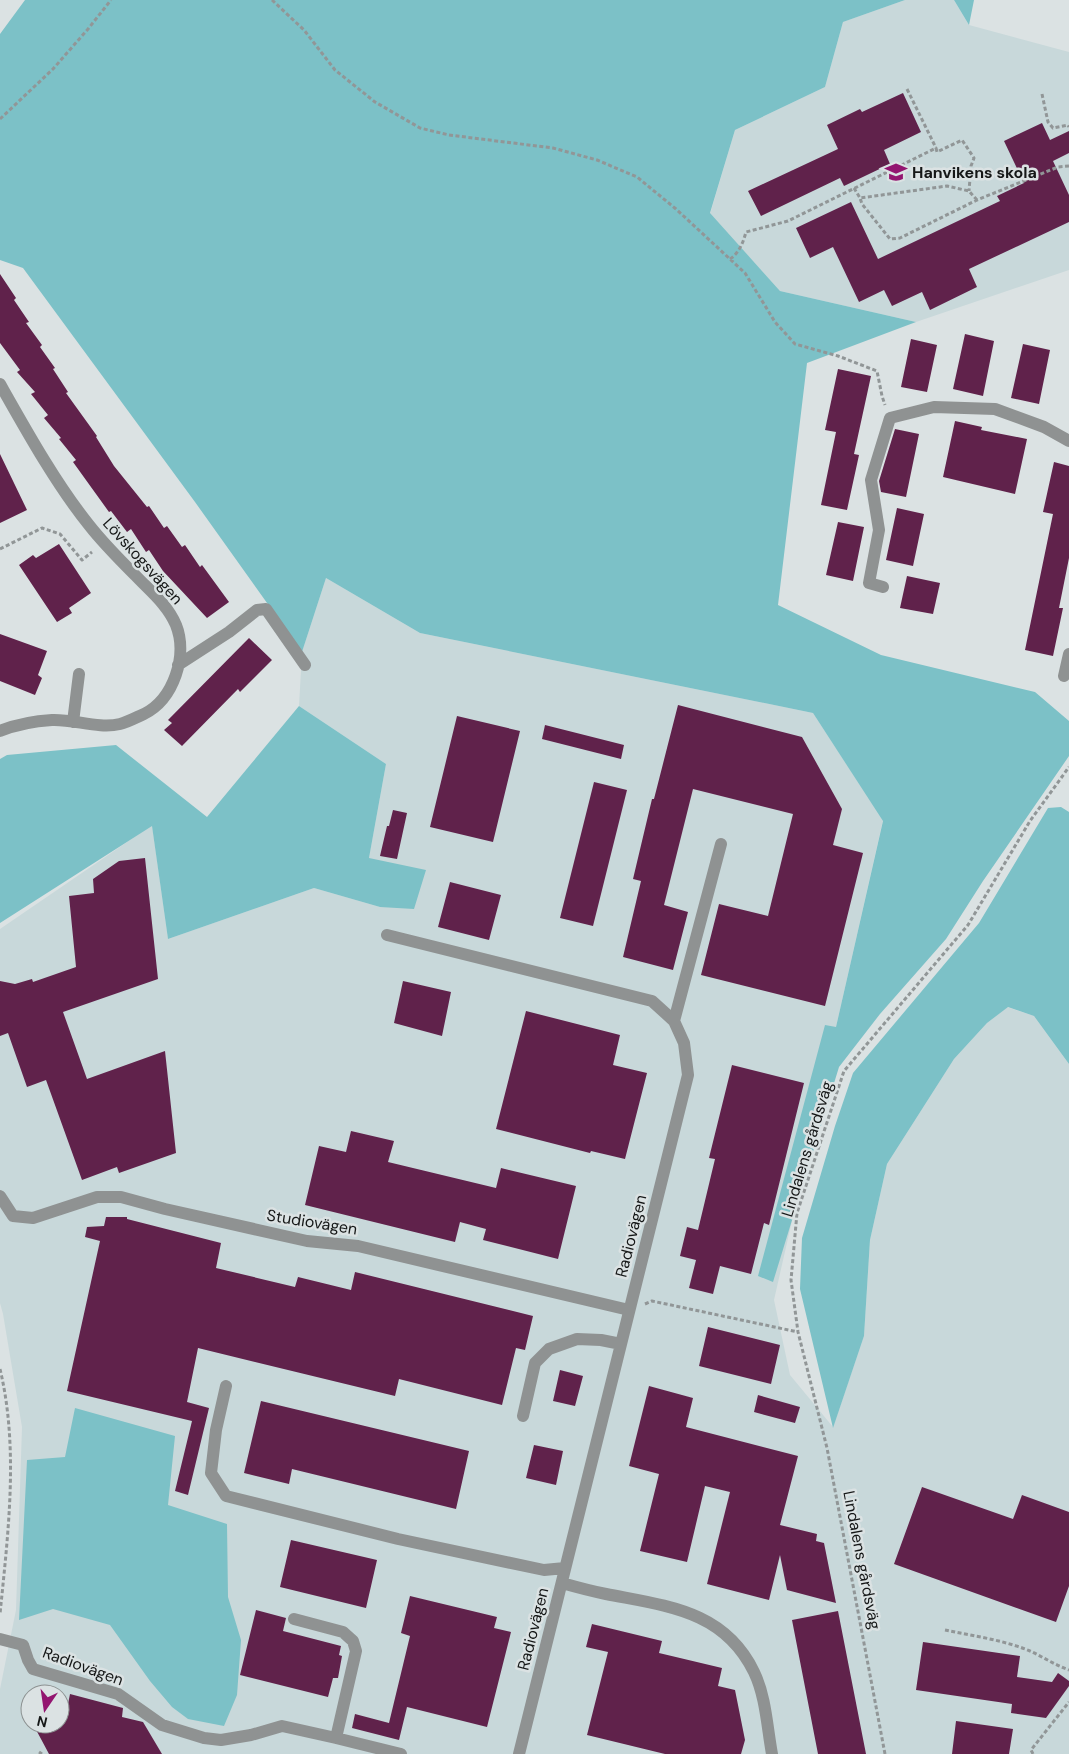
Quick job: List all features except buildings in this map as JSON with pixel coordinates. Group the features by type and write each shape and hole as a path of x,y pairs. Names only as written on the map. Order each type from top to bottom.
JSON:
{"street":[{"name":"Lövskogsvägen","path":"0,384 51,470 88,524 108,548 165,605 176,625 180,641 175,676 166,694 147,712 119,724 52,720 12,727 0,732"},
{"path":"883,587 869,583 879,530 871,480 890,418 934,406 995,409 1044,427 1069,441"},
{"path":"178,665 229,632 257,610 266,609 305,665"},
{"path":"1064,676 1069,654"},
{"path":"73,722 79,674"},
{"path":"674,1021 721,844"},
{"name":"Radiovägen","path":"387,935 652,1001 674,1021 684,1043 688,1076 519,1754"},
{"name":"Studiovägen","path":"0,1196 13,1216 33,1218 97,1197 122,1197 165,1210 308,1241 358,1246 629,1310"},
{"path":"523,1416 535,1363 549,1348 577,1338 621,1344"},
{"path":"226,1386 216,1430 211,1473 226,1496 408,1541 544,1570 565,1568"},
{"path":"562,1583 688,1612 708,1621 724,1632 742,1652 754,1673 762,1694 772,1754"},
{"path":"294,1619 343,1632 353,1641 356,1651 336,1738 402,1754"},
{"name":"Radiovägen","path":"0,1639 23,1645 33,1669 118,1694 162,1725 204,1738 221,1740 251,1735 282,1726 336,1738"}],"path":[{"path":"0,119 53,69 111,0"},
{"path":"272,0 304,30 335,70 375,102 420,128 450,135 553,148 597,160 637,177 676,209 745,273 775,322 795,344 838,356 877,371 882,396 890,418"},
{"path":"907,89 937,152 962,140 974,158 971,166 969,191"},
{"path":"1042,94 1048,122 1053,128 1068,125 1069,127"},
{"path":"730,259 743,243 746,232 788,221 936,148"},
{"path":"854,188 862,204 890,240 900,238 977,200 1058,167 1069,166"},
{"path":"860,198 947,186 969,191 977,200"},
{"path":"0,549 42,528 60,534 82,560 92,552"},
{"name":"Lindalens gårdsväg","path":"886,1754 827,1448 798,1332 791,1280 797,1213 844,1072 968,925 1030,821 1069,767"},
{"path":"629,1310 652,1301 798,1332"},
{"path":"0,1369 10,1439 7,1537 0,1614"},
{"path":"946,1630 1029,1651 1069,1670"},
{"path":"1033,1754 1031,1750 1069,1702"}],"shaded area":[{"path":"25,0 905,0 843,22 825,87 735,130 710,213 780,291 916,322 807,363 778,605 881,655 1035,692 1069,721 1069,756 983,881 946,939 880,1014 839,1067 773,1282 758,1276 825,1025 836,1027 883,821 813,713 420,633 326,578 302,652 195,502 23,268 0,260 0,34"},
{"name":"Hanvikens skola","path":"905,0 954,0 969,25 1069,52 1069,270 916,322 780,291 710,214 735,130 825,87 843,22"},
{"path":"954,0 974,0 969,25"},
{"path":"326,578 420,633 813,713 883,820 774,1300 790,1375 833,1427 864,1336 870,1240 887,1164 954,1059 987,1023 1007,1007 1034,1016 1069,1064 1069,1754 0,1754 0,1689 16,1610 22,1427 0,1303 0,929 152,825 168,939 314,888 380,907 369,858 386,764 299,706 302,652"},
{"path":"299,706 386,764 369,858 426,870 414,909 380,907 314,888 168,939 152,826 0,923 0,759 7,755 116,745 207,817"},
{"path":"1061,807 1069,812 1069,1064 1034,1016 1008,1007 987,1023 954,1059 887,1164 870,1240 864,1336 833,1428 800,1289 802,1238 835,1126 853,1073 979,923 1048,808"},
{"path":"75,1408 175,1436 168,1505 227,1524 228,1597 241,1640 237,1695 224,1726 188,1719 172,1707 150,1681 110,1625 53,1609 19,1620 27,1460 65,1457"}],"place":[{"name":"Hanvikens skola","path":"896,172"}]}
